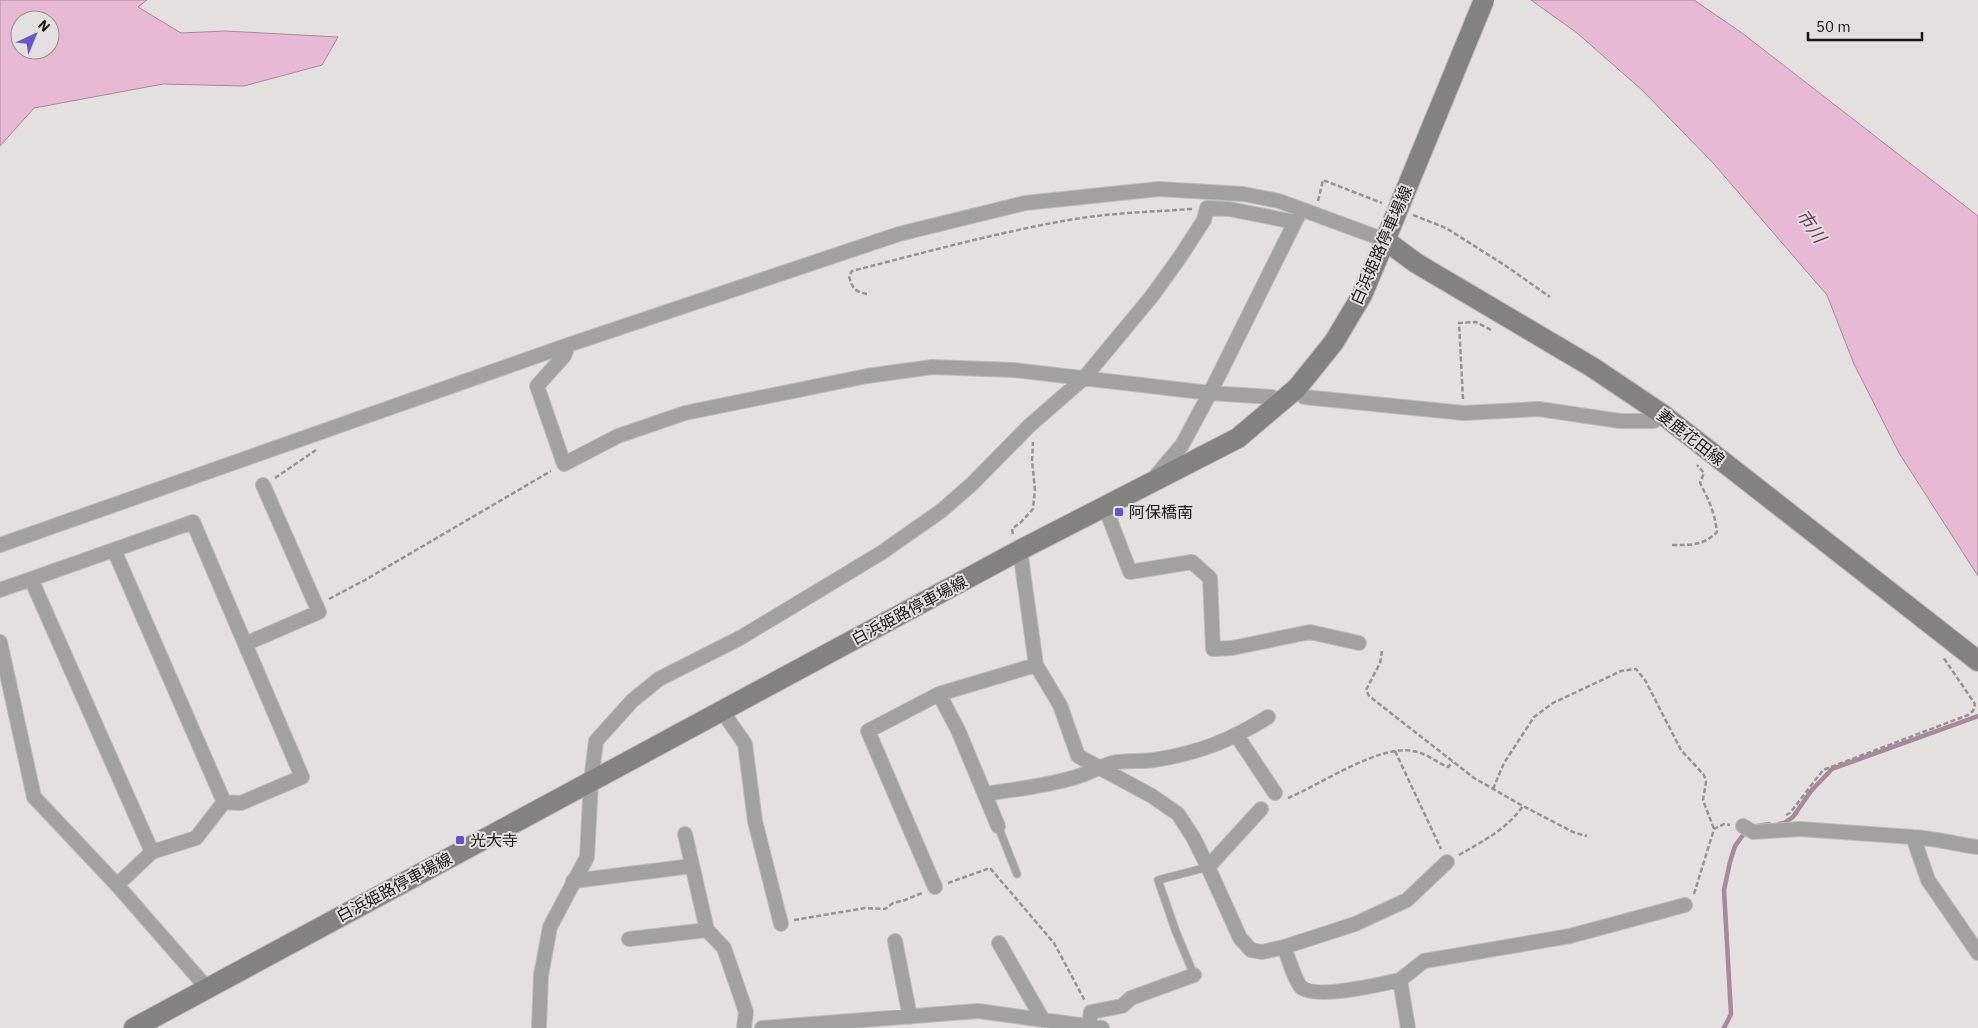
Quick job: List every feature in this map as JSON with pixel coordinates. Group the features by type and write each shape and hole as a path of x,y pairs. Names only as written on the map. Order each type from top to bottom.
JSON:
{"main road":[{"name":"白浜姫路停車場線","path":"134,1028 1020,550 1238,438 1297,388 1334,342 1362,295 1484,0"},
{"name":"妻鹿花田線","path":"1387,235 1416,263 1592,367 1662,414 1978,661"}],"street":[{"path":"0,545 568,345 899,234 1025,203 1160,189 1243,194 1279,201 1298,216"},
{"path":"539,1028 541,975 550,927 587,857 591,781 596,741 632,700 659,679 740,638 881,553 941,511 972,484 1029,426 1084,378 1152,296 1204,220 1207,208 1298,216 1314,214 1387,235"},
{"path":"1150,484 1182,445 1298,216"},
{"path":"568,345 564,356 537,386 564,464 618,436 685,413 867,376 932,367 1014,370 1210,393 1272,397"},
{"path":"1304,397 1464,413 1539,409 1620,421 1654,421 1662,414"},
{"path":"245,644 319,612 263,485"},
{"path":"1105,507 1130,572 1192,562 1210,578 1214,649 1232,648 1310,632 1359,643"},
{"path":"0,590 192,522 302,777 242,803 224,802"},
{"path":"114,550 224,802"},
{"path":"1020,550 1036,665 1060,706 1078,756 1152,796 1178,814 1193,836 1240,938 1251,950 1262,952 1284,948 1355,924 1407,900 1447,862"},
{"path":"32,579 152,852"},
{"path":"0,642 34,797 117,885 207,988"},
{"path":"936,887 868,730 939,694 1036,665"},
{"path":"939,694 958,730 998,826"},
{"path":"722,711 745,744 754,821 781,924"},
{"path":"986,794 1078,777 1113,763 1152,761 1196,752 1237,736 1268,717"},
{"path":"1237,736 1280,796"},
{"path":"117,885 152,852 196,838 224,802"},
{"path":"1208,867 1261,809"},
{"path":"1748,829 1800,829 1927,838 1946,843 1977,847"},
{"path":"684,834 707,930 724,948 746,1012 744,1028"},
{"path":"1913,837 1928,880 1978,953"},
{"path":"573,881 692,866"},
{"path":"1284,948 1300,986 1308,992 1355,990 1400,980 1424,961 1570,936 1685,905"},
{"path":"629,939 707,930"},
{"path":"895,940 910,1016"},
{"path":"999,943 1044,1020"},
{"path":"762,1028 978,1011 1044,1020 1094,1022 1122,1006 1131,998 1194,975"},
{"path":"1400,980 1408,1028"}],"lane":[{"path":"998,826 1017,874"},
{"path":"1194,975 1176,932 1158,880 1208,867"}],"path":[{"path":"1314,214 1323,180 1385,204"},
{"path":"867,294 858,292 852,287 849,276 852,271 977,239 1064,220 1139,212 1207,208"},
{"path":"1411,214 1446,228 1506,266 1550,297"},
{"path":"1464,413 1459,323 1476,322 1493,330"},
{"path":"1020,550 1012,529 1033,509 1035,490 1032,461 1034,435 1029,426"},
{"path":"263,485 316,450"},
{"path":"1672,545 1698,545 1710,539 1717,532 1710,501 1700,483 1704,474 1692,460"},
{"path":"316,606 365,580 478,512 564,464"},
{"path":"1782,818 1790,813 1822,770 1952,721 1973,711 1975,704 1938,650 1931,625"},
{"path":"1382,651 1380,663 1366,690 1369,696 1474,778 1575,833 1588,836"},
{"path":"1493,789 1504,763 1534,717 1553,703 1621,671 1636,669 1645,680 1681,750 1704,775 1706,782 1703,800 1714,829 1693,895 1685,905"},
{"path":"1280,796 1310,789 1345,769 1381,754 1396,751 1412,750 1448,767 1453,762"},
{"path":"1396,751 1417,801 1447,862 1503,828 1516,816 1523,806"},
{"path":"1714,829 1724,824 1748,829"},
{"path":"781,924 865,908 885,908 893,903 906,900 990,868 1054,943 1094,1022"}],"water":[{"path":"0,0 147,0 138,7 181,33 225,31 338,37 322,65 244,86 163,84 34,108 0,146"},
{"name":"市川","path":"1531,0 1694,0 1742,33 1978,216 1978,576 1899,453 1854,364 1827,295 1713,163 1642,90 1577,33"}],"waterway":[{"path":"1779,824 1793,817 1811,791 1832,769 1978,716"},
{"path":"1752,827 1769,824"},
{"path":"1724,1028 1731,1014 1724,890 1735,846 1746,831"}],"place":[{"name":"阿保橋南","path":"1119,512"},
{"name":"光大寺","path":"460,840"}]}
